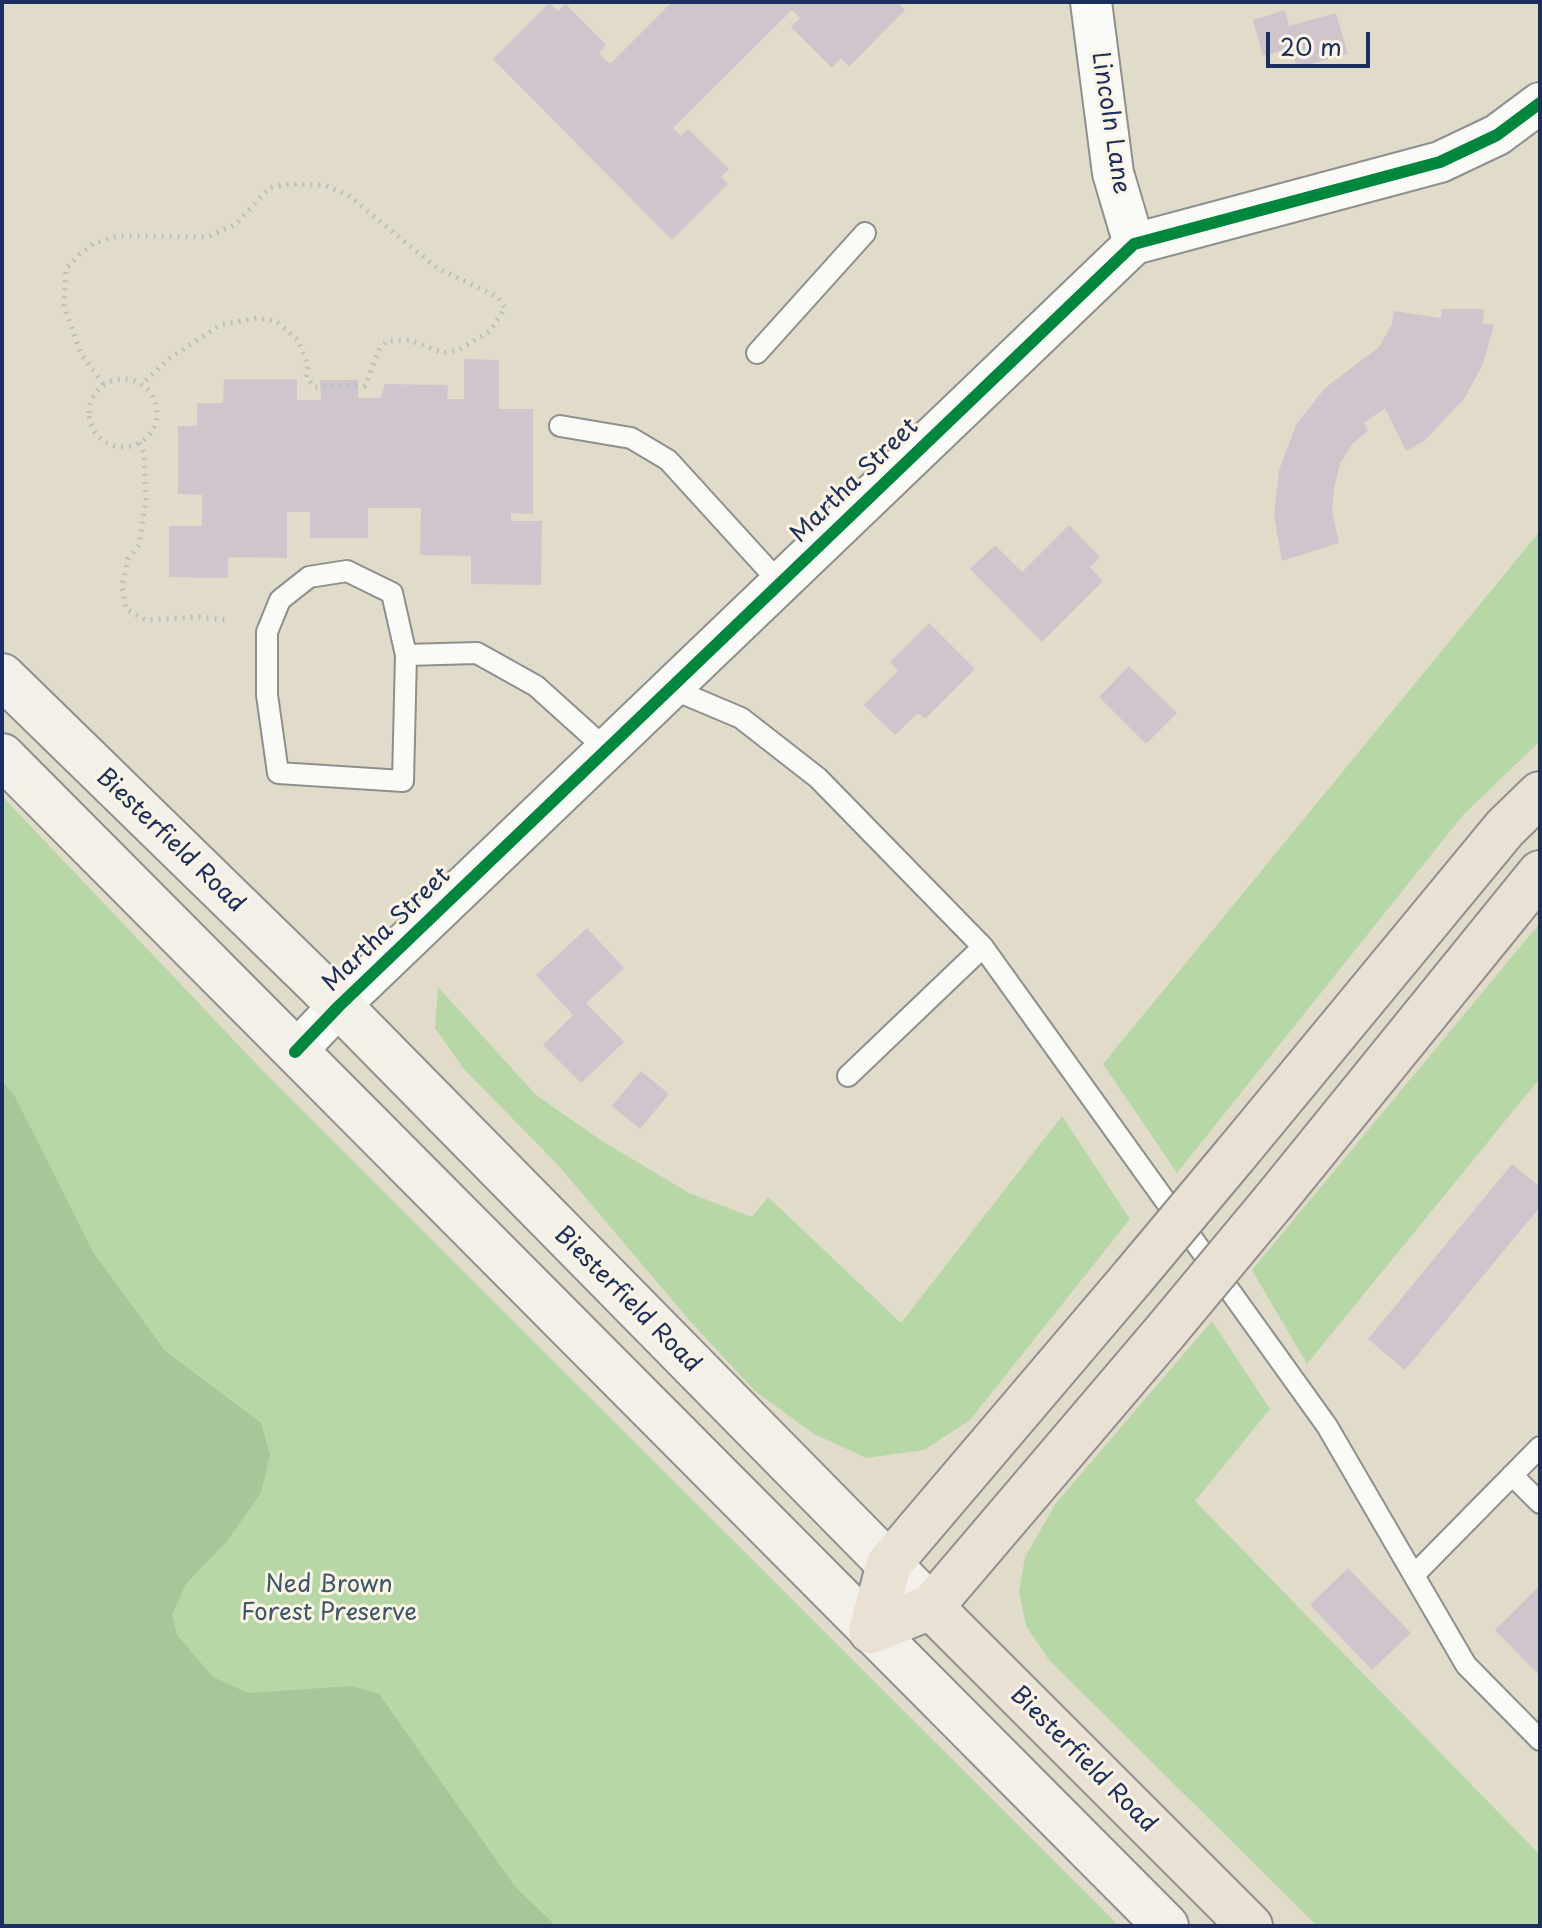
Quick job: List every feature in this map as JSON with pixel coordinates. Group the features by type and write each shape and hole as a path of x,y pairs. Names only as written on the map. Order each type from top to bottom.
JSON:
{"main road":[{"name":"Biesterfield Road","path":"2,676 328,995 1250,1926"},
{"path":"2,756 1166,1926"},
{"path":"871,1631 889,1564 1133,1277 1505,828 1540,794"},
{"path":"871,1631 931,1607 1274,1201 1540,873"}],"street":[{"name":"Lincoln Lane","path":"1091,2 1113,173 1134,244"},
{"name":"Martha Street","path":"295,1052 328,995 607,750 1134,244 1440,162 1497,135 1540,103"}],"lane":[{"path":"757,353 865,233"},
{"path":"560,426 631,438 668,460 780,583"},
{"path":"347,571 392,593 406,655 403,781 278,773 267,695 267,632 280,600 309,577 347,571"},
{"path":"406,655 477,653 536,686 607,750"},
{"path":"670,688 741,718 818,778 983,947 1327,1426 1466,1665 1540,1740"},
{"path":"848,1076 983,947"},
{"path":"1414,1575 1540,1447"},
{"path":"1512,1475 1540,1503"}],"path":[{"path":"103,384 81,354 64,306 66,269 73,261 93,244 117,236 208,237 236,224 269,188 286,184 324,185 348,195 437,268 498,297 505,308 490,331 459,350 444,353 409,340 387,341 379,350 365,386 315,387 306,377 308,366 298,340 276,321 257,318 220,325 170,358 142,384"},
{"path":"123,378 142,384 154,400 156,419 150,433 139,443 128,447 106,442 91,425 89,403 103,384 123,378"},
{"path":"139,443 144,453 146,500 139,545 128,559 122,586 126,609 146,620 199,617 226,620"}],"green space":[{"path":"1540,531 1540,741 1463,815 1177,1173 1103,1064"},
{"name":"Ned Brown Forest Preserve","path":"2,796 266,1074 1119,1926 2,1926"},
{"path":"1540,923 1540,1078 1307,1364 1252,1270"},
{"path":"438,987 536,1095 602,1141 689,1193 752,1217 768,1197 901,1323 1062,1116 1130,1219 970,1420 924,1450 867,1458 814,1434 755,1391 690,1321 558,1165 464,1069 435,1028"},
{"path":"2,1081 14,1095 93,1252 165,1351 261,1423 270,1455 261,1493 227,1541 186,1584 172,1614 177,1635 213,1677 248,1693 352,1686 379,1694 516,1888 556,1926 2,1926"},
{"path":"1212,1321 1270,1409 1195,1501 1540,1855 1540,1926 1317,1926 1049,1660 1026,1626 1019,1592 1025,1557 1056,1503"}],"building":[{"path":"672,2 897,2 905,10 849,67 841,58 832,68 791,27 800,18 792,10 673,128 681,136 688,129 729,169 721,177 728,184 672,240 493,59 549,3 558,11 566,4 606,45 599,53 610,64"},
{"path":"1285,10 1289,26 1336,13 1348,54 1297,68 1291,48 1263,56 1253,20"},
{"path":"1442,309 1484,309 1483,323 1494,325 1483,364 1464,399 1424,441 1406,451 1385,408 1364,423 1368,431 1353,443 1340,464 1334,489 1332,511 1339,543 1282,561 1274,516 1279,470 1296,425 1325,388 1379,347 1392,324 1394,311 1441,318"},
{"path":"464,359 499,360 499,409 533,409 533,514 511,513 511,521 542,521 541,585 471,584 471,556 420,555 421,508 368,508 368,538 310,538 310,512 287,512 287,558 228,557 228,578 169,577 169,526 202,526 202,495 178,494 178,426 197,426 197,403 223,403 224,379 297,379 297,400 321,400 320,380 358,380 358,398 381,398 385,384 448,385 447,399 464,399"},
{"path":"1069,525 1100,557 1090,567 1103,581 1042,642 970,569 995,545 1022,572"},
{"path":"929,623 975,669 925,719 918,713 895,735 864,705 898,671 890,662"},
{"path":"1129,666 1177,713 1146,744 1099,697"},
{"path":"587,928 624,968 586,1003 624,1042 581,1083 543,1045 573,1015 536,975"},
{"path":"641,1071 669,1094 640,1129 612,1106"},
{"path":"1512,1164 1540,1187 1540,1207 1405,1370 1368,1339"},
{"path":"1348,1568 1411,1633 1372,1670 1310,1605"},
{"path":"1540,1585 1540,1676 1495,1630"}],"cycle path":[{"path":"295,1052 339,1006 1134,244 1440,162 1497,135 1540,103"}]}
